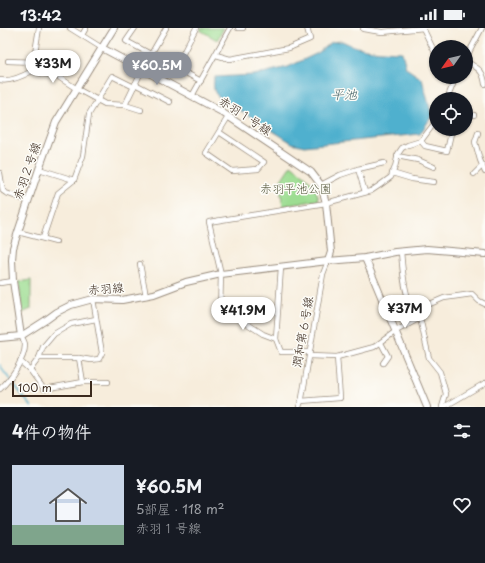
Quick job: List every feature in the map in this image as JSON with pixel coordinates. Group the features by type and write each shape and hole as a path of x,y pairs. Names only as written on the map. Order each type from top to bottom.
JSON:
{"street":[{"path":"32,71 39,28"},
{"path":"70,28 102,48 114,28"},
{"path":"82,36 86,28"},
{"path":"135,28 126,41 201,80"},
{"path":"124,105 166,28"},
{"path":"176,67 196,28"},
{"path":"192,96 230,28"},
{"path":"238,28 243,28"},
{"path":"216,55 230,59 289,48 310,39 307,28"},
{"path":"363,28 382,32 423,28 429,40"},
{"path":"473,45 482,28"},
{"name":"赤羽１号線","path":"102,48 220,111 311,172 321,185 326,203 331,252 328,261"},
{"name":"赤羽２号線","path":"21,336 13,281 12,260 18,232 56,122 102,48"},
{"path":"8,61 34,62"},
{"path":"473,66 481,71 484,76 485,84"},
{"path":"0,80 3,81 13,79 32,71 56,76 105,104 124,105 141,110"},
{"path":"43,238 58,193 74,180 83,156 89,114 112,76 170,102"},
{"path":"219,132 264,162 258,170 232,170 206,152 228,117"},
{"path":"276,339 263,334 249,325 237,310 220,311 220,274 209,222 326,203 372,190 391,177 397,156 402,148 421,141 429,130"},
{"path":"478,133 475,142 480,160 484,165 485,172"},
{"path":"421,141 425,146 447,151 450,136"},
{"path":"397,156 418,160 434,167"},
{"path":"321,185 340,175 384,163"},
{"path":"474,174 484,165"},
{"path":"39,169 74,180"},
{"path":"358,169 365,192"},
{"path":"0,173 3,191 28,201"},
{"path":"392,173 412,179 434,182"},
{"path":"18,232 56,242"},
{"name":"赤羽線","path":"0,338 21,336 57,312 71,305 93,299 122,300 146,296 186,282 220,274 427,250 485,254"},
{"path":"401,252 406,292 412,305 418,309 429,358 440,372 446,394 443,407"},
{"path":"365,258 427,407"},
{"name":"潤和第６号線","path":"299,407 323,274 328,261"},
{"path":"140,264 146,296"},
{"path":"281,267 276,339 281,352 337,357 374,347 396,331 420,318"},
{"path":"0,283 13,281"},
{"path":"418,309 444,298 472,294 479,301 485,304"},
{"path":"38,358 99,359 102,353 93,299"},
{"path":"30,370 43,347 54,334 71,324 96,318"},
{"path":"0,389 8,381 20,362 25,344 21,336"},
{"path":"381,343 388,356 383,363"},
{"path":"301,401 340,398 337,357"},
{"path":"79,358 83,382"},
{"path":"20,362 30,370 44,389 83,382 108,382"},
{"path":"443,407 485,383"}],"green space":[{"path":"201,28 224,28 217,40 200,30"},
{"name":"赤羽平池公園","path":"291,165 305,176 312,184 319,200 283,206 279,183"},
{"path":"31,280 31,309 22,313 19,282"}],"water":[{"name":"平池","path":"342,41 364,49 402,52 406,68 422,79 429,105 429,120 420,134 304,146 292,143 219,97 214,91 214,77 254,75 288,67 318,53 332,42"}],"waterway":[{"path":"0,365 32,407"}]}
